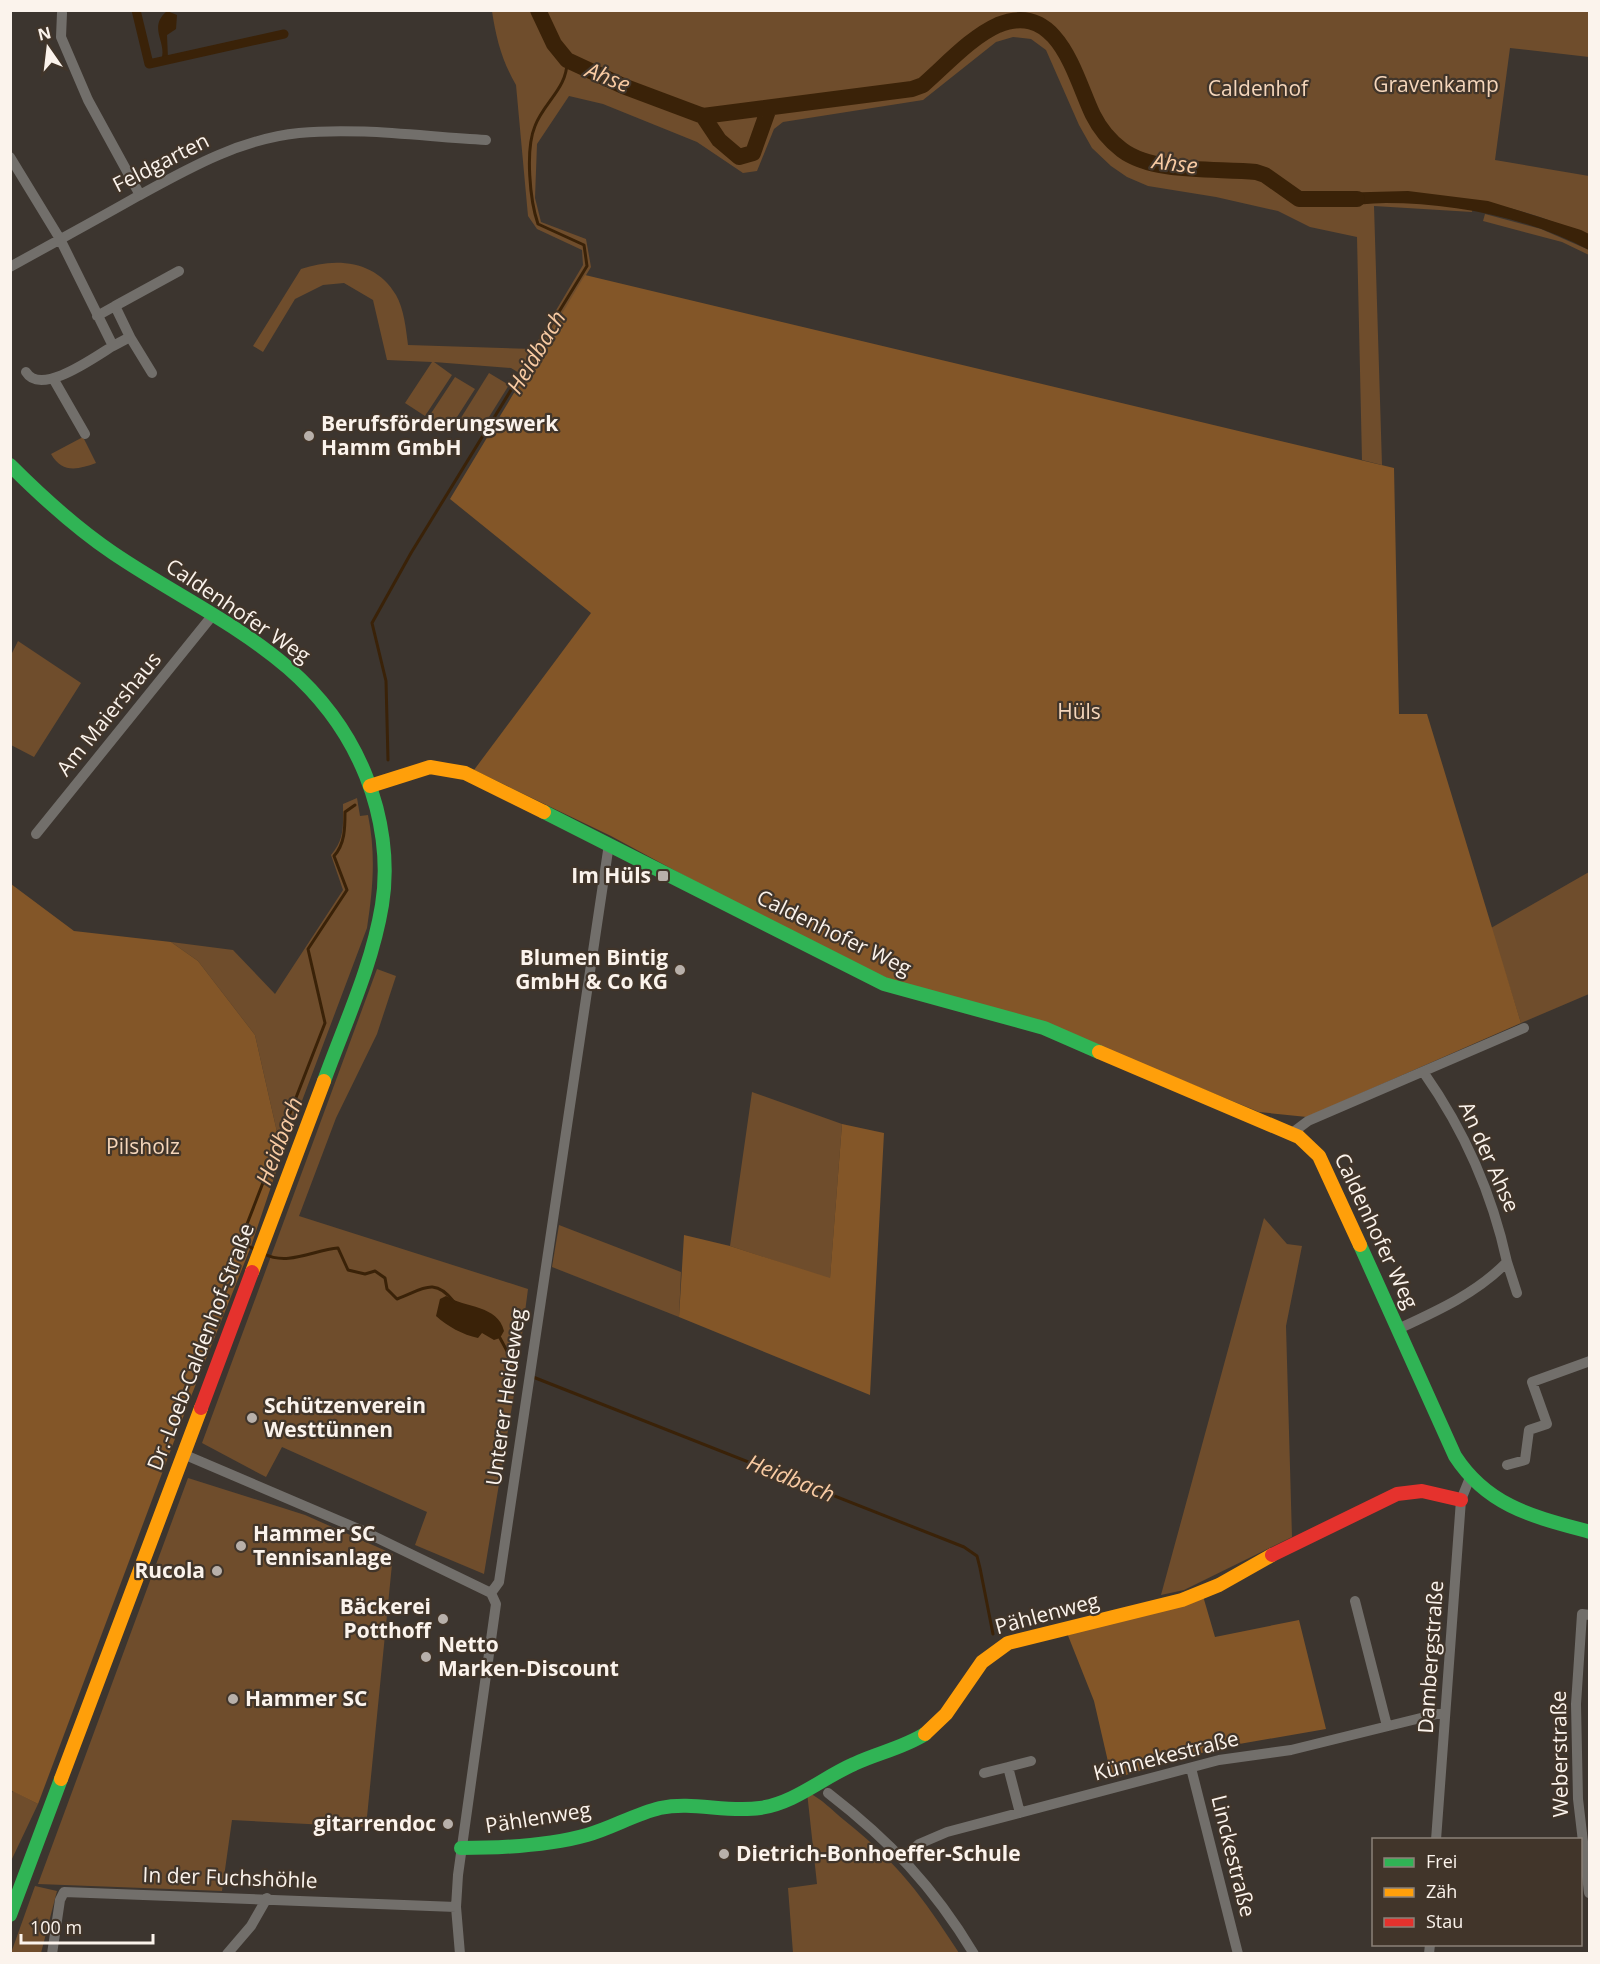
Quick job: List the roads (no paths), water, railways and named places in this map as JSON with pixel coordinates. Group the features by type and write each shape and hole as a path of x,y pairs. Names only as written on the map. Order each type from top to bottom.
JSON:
{"main road":[{"name":"Caldenhofer Weg","path":"10,465 68,518 111,552 275,656 310,686 345,732 370,786 430,767 454,770 665,871 817,952 884,984 1044,1028 1292,1132 1310,1145 1326,1171 1455,1456 1469,1480 1501,1503 1590,1532"},
{"name":"Dr.-Loeb-Caldenhof-Straße","path":"10,1915 366,969 379,924 384,888 383,844 370,786"},
{"name":"Pählenweg","path":"461,1848 530,1844 588,1835 646,1812 677,1805 741,1809 774,1805 852,1765 924,1735 948,1710 974,1669 992,1650 1008,1643 1182,1600 1219,1585 1293,1543 1397,1494 1414,1489 1461,1500"}],"street":[{"path":"62,13 61,37 88,100 140,195"},
{"name":"Feldgarten","path":"10,267 191,166 224,152 298,133 342,132 486,140"},
{"path":"10,157 60,239 113,346"},
{"path":"97,316 179,271"},
{"path":"115,306 130,337 152,373"},
{"path":"27,372 29,377 40,381 54,380 130,337"},
{"path":"54,380 84,434"},
{"name":"Am Maiershaus","path":"36,834 212,616"},
{"name":"Unterer Heideweg","path":"460,1953 456,1907 461,1848 496,1604 491,1593 499,1582 609,844"},
{"path":"1292,1132 1308,1121 1524,1028"},
{"name":"An der Ahse","path":"1424,1073 1449,1108 1474,1158 1500,1230 1517,1293"},
{"path":"1398,1329 1460,1299 1480,1286 1507,1262"},
{"path":"1507,1465 1525,1460 1529,1430 1547,1424 1532,1382 1590,1361"},
{"path":"183,1454 361,1530 491,1593"},
{"name":"Dambergstraße","path":"1436,1838 1461,1500 1469,1480"},
{"path":"1355,1601 1387,1726"},
{"name":"Weberstraße","path":"1586,1615 1576,1704 1578,1799 1589,1893"},
{"name":"Künnekestraße","path":"904,1857 919,1844 947,1832 1220,1760 1291,1750 1445,1712"},
{"path":"984,1773 1030,1761"},
{"path":"1008,1767 1020,1813"},
{"name":"Linckestraße","path":"1191,1768 1238,1953"},
{"path":"828,1793 904,1857 934,1892 974,1953"},
{"name":"In der Fuchshöhle","path":"52,1953 60,1900 64,1892 456,1907"},
{"path":"227,1953 251,1926 267,1898"}],"waterway":[{"path":"136,10 149,64 284,34"},
{"name":"Ahse","path":"538,10 554,44 567,60 623,86 703,116 912,89 923,85 968,44 988,30 1019,20 1036,23 1050,33 1062,47 1102,130 1109,139 1135,158 1168,166 1256,172 1265,175 1299,199 1357,199"},
{"name":"Heidbach","path":"388,760 386,681 372,623 411,553 587,266 584,245 538,224 531,189 529,161 532,136 539,117 564,79 567,60"},
{"name":"Ahse","path":"703,116 719,140 739,157 753,153 769,108"},
{"name":"Heidbach","path":"256,1250 240,1242 325,1023 308,949 347,890 334,856 342,841 345,812 355,805"},
{"name":"Heidbach","path":"264,1254 292,1258 338,1248 348,1270 365,1274 375,1271 385,1278 387,1289 397,1299 427,1287 434,1287 447,1294 454,1302"},
{"name":"Heidbach","path":"500,1338 507,1351"},
{"name":"Heidbach","path":"533,1377 964,1547 977,1556 993,1634"}],"place":[{"name":"Berufsförderungswerk Hamm GmbH","path":"309,436"},
{"name":"Im Hüls","path":"663,876"},
{"name":"Blumen Bintig GmbH & Co KG","path":"680,970"},
{"name":"Schützenverein Westtünnen","path":"252,1418"},
{"name":"Hammer SC Tennisanlage","path":"241,1546"},
{"name":"Rucola","path":"217,1571"},
{"name":"Bäckerei Potthoff","path":"443,1619"},
{"name":"Netto Marken-Discount","path":"426,1657"},
{"name":"Hammer SC","path":"233,1699"},
{"name":"gitarrendoc","path":"448,1824"},
{"name":"Dietrich-Bonhoeffer-Schule","path":"724,1854"}],"park label":[{"name":"Gravenkamp","path":"1436,85"},
{"name":"Caldenhof","path":"1258,89"},
{"name":"Hüls","path":"1079,712"},
{"name":"Pilsholz","path":"143,1147"}]}
